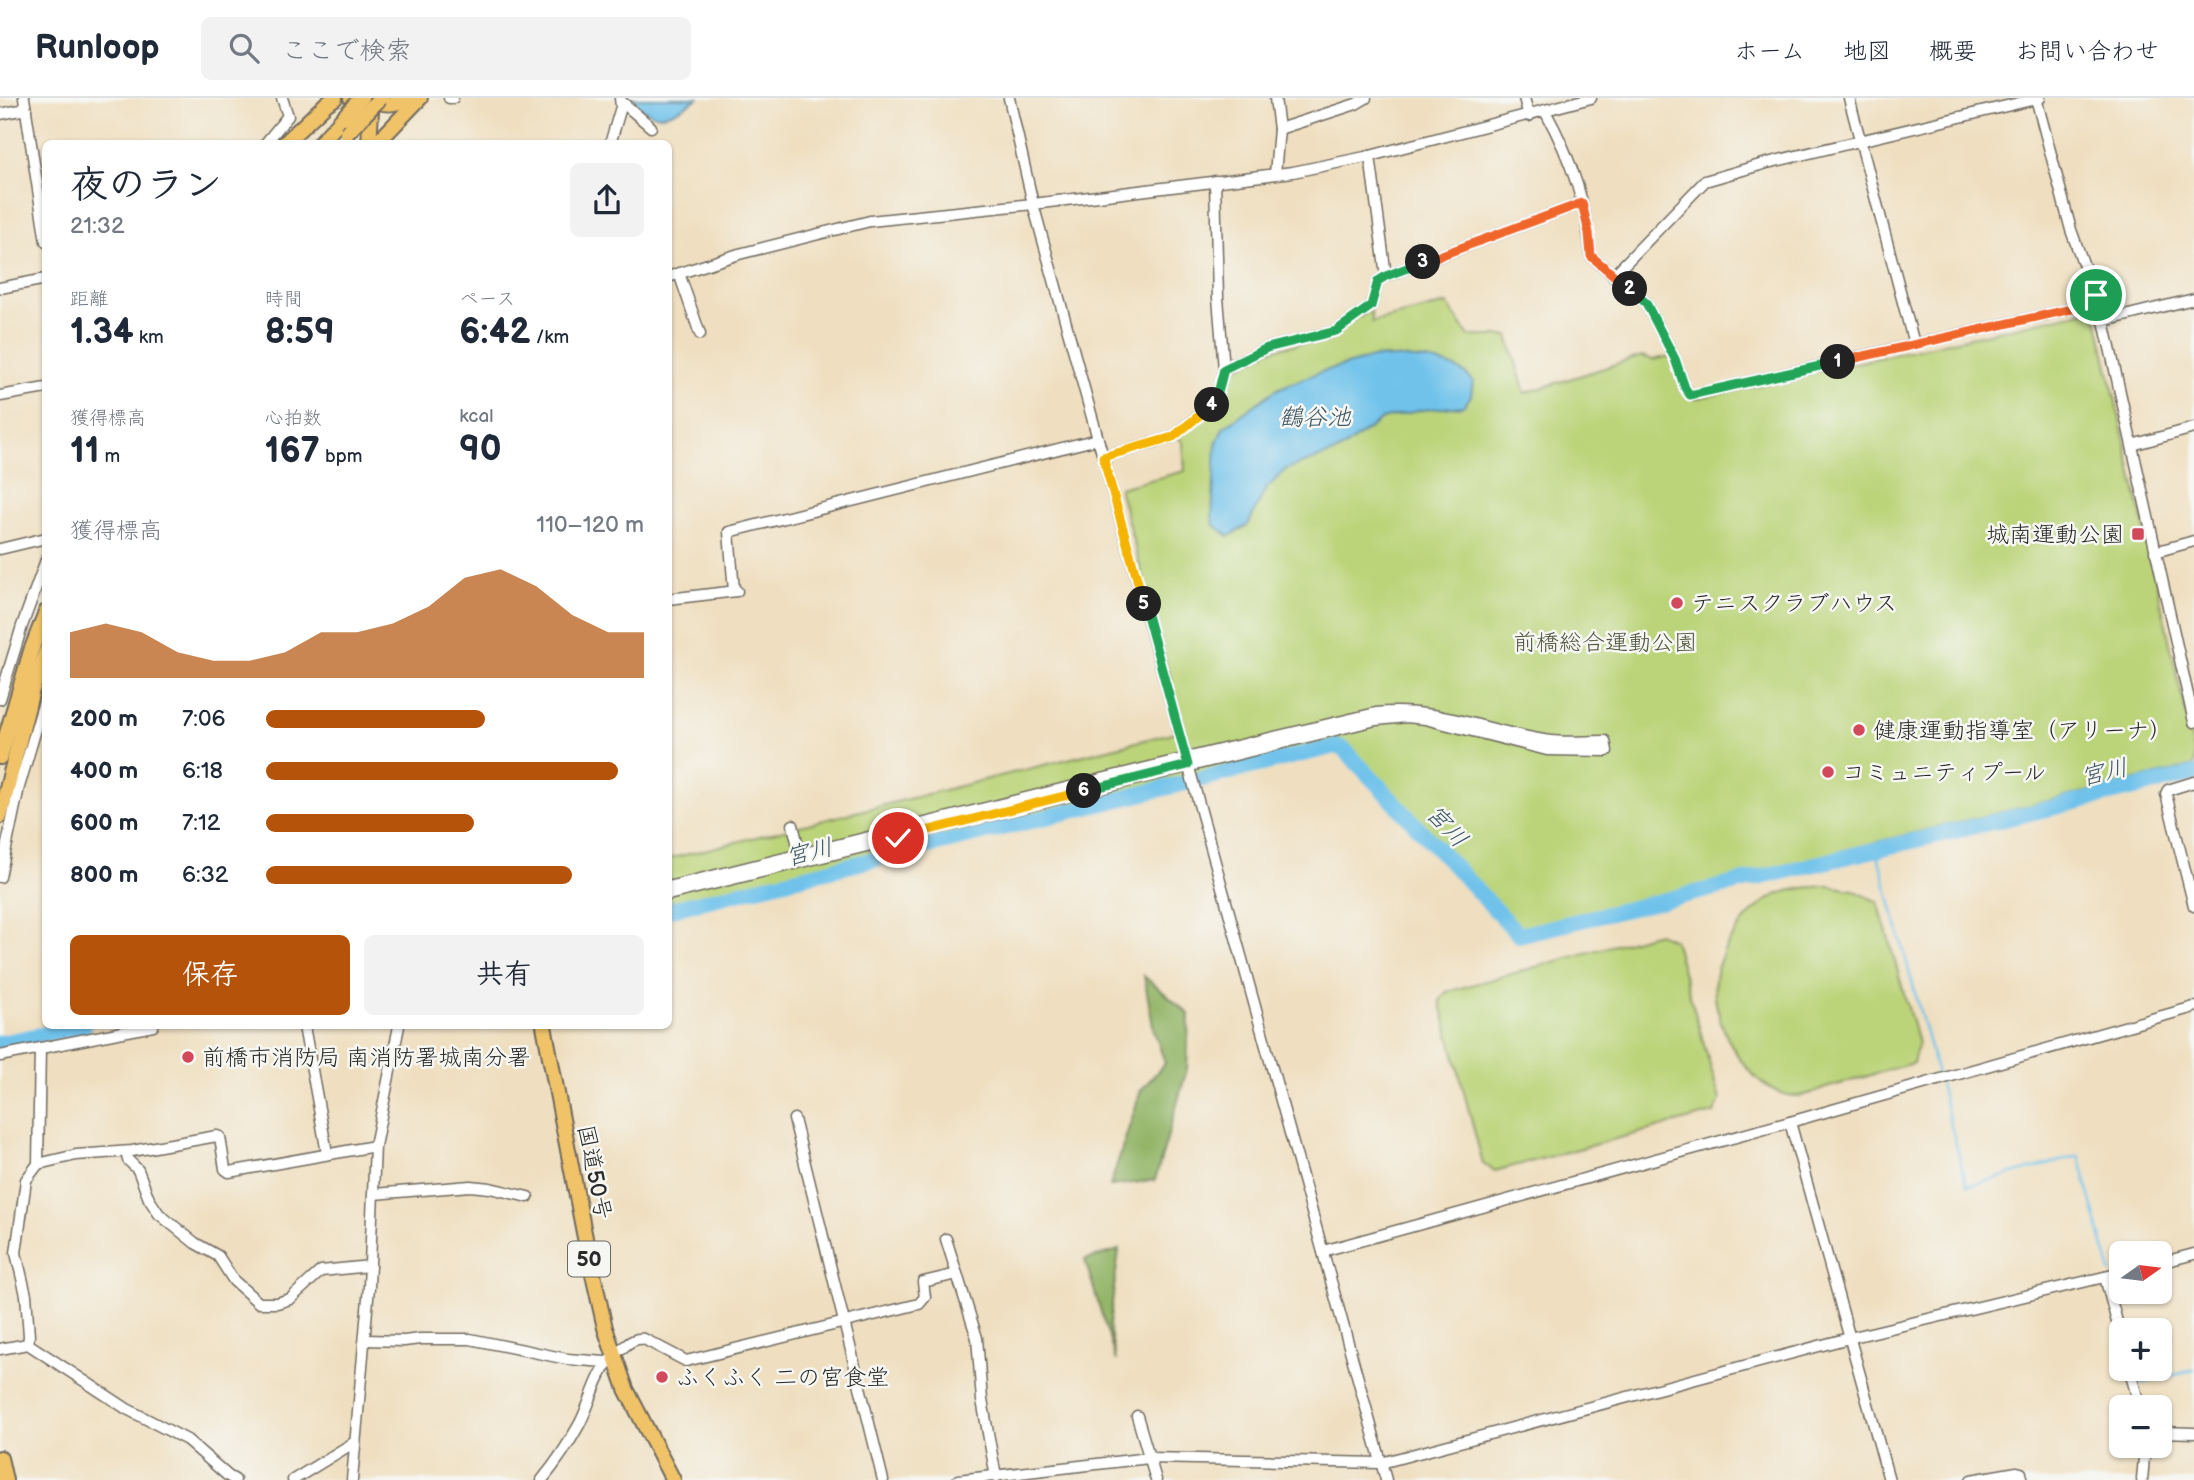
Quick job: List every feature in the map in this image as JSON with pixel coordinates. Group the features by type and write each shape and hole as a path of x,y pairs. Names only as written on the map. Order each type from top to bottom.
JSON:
{"highway":[{"path":"287,140 319,98"},
{"path":"288,140 335,98"},
{"path":"323,140 365,100 393,104 408,98"},
{"path":"376,140 420,98"},
{"path":"343,138 365,100"},
{"path":"365,100 372,140"},
{"path":"0,758 42,622"},
{"path":"0,816 32,690 42,663"},
{"name":"国道50号","path":"545,1029 609,1359 673,1480"},
{"path":"0,1458 5,1480"}],"street":[{"path":"268,140 288,116 282,98"},
{"path":"1009,98 1033,204 1386,1480"},
{"path":"1275,98 1279,129 1275,174"},
{"path":"1279,129 1356,104 1366,98"},
{"path":"1524,98 1529,116"},
{"path":"699,334 674,275 739,254 870,221 1275,174 1370,156 1591,98"},
{"path":"1849,98 1914,344"},
{"path":"1613,276 1705,181 1767,163 2037,98 2071,230 2104,321 2194,722"},
{"path":"611,140 621,100 651,127"},
{"path":"0,114 25,104 42,197"},
{"path":"1545,111 1564,146 1582,203 1591,256 1646,303 1690,395 2098,303"},
{"path":"1370,156 1386,276"},
{"path":"1103,457 1173,437 1216,401 1224,369 1218,298 1215,181"},
{"path":"1224,369 1267,348 1336,331 1371,306 1378,281 1386,276 1582,203"},
{"path":"0,288 42,280"},
{"path":"2104,321 2194,299"},
{"path":"0,396 42,389"},
{"path":"2132,445 2194,428"},
{"path":"672,599 736,591 729,532 1098,439"},
{"path":"0,549 42,539"},
{"path":"2155,552 2194,541"},
{"path":"0,699 42,571"},
{"path":"0,877 19,787 42,709"},
{"path":"672,886 801,858 1189,766 1361,723 1407,717 1425,719 1547,750 1607,751 1605,741 1549,741 1427,713 1395,711 1365,715 1189,766"},
{"path":"2194,782 2168,790 2166,794 2189,864 2194,906"},
{"path":"793,825 801,858"},
{"path":"672,894 801,858"},
{"path":"1323,1251 2194,1007"},
{"path":"0,1056 138,1029"},
{"path":"305,1029 327,1153"},
{"path":"352,1480 365,1340 375,1146 397,1029"},
{"path":"28,1344 26,1295 16,1253 26,1180 38,1164 40,1048"},
{"path":"794,1119 883,1480"},
{"path":"1790,1122 1889,1480"},
{"path":"38,1164 76,1155 126,1152 216,1136 219,1137 225,1169 229,1172 375,1146"},
{"path":"126,1152 128,1160 138,1170 149,1199 159,1214 195,1243 218,1256 239,1288 259,1303 277,1303 290,1299 321,1271 370,1266"},
{"path":"374,1194 470,1186 528,1197"},
{"path":"946,1239 977,1338 982,1400 996,1477"},
{"path":"2172,1260 2194,1254"},
{"path":"542,1480 559,1459 580,1422 609,1359 639,1338 686,1361 922,1303 925,1297 923,1282 957,1274"},
{"path":"958,1480 1025,1477 1149,1458 1381,1463 1849,1338 2109,1276"},
{"path":"2105,1277 2116,1318"},
{"path":"365,1340 470,1339 567,1359 609,1359"},
{"path":"0,1349 28,1344 127,1409 187,1440 229,1479"},
{"path":"1137,1416 1156,1480"},
{"path":"2172,1432 2194,1433"},
{"path":"293,1480 355,1442"},
{"path":"2142,1480 2144,1458"},
{"path":"1971,1480 2017,1472 2021,1473 2021,1480"}],"green space":[{"name":"前橋総合運動公園","path":"1447,304 1469,336 1508,336 1525,393 1642,356 1653,360 1670,356 1688,397 1695,399 2095,309 2194,750 2194,766 1519,932 1340,739 672,904 672,858 1184,730 1119,488 1185,471 1183,443 1178,437 1218,402 1226,375 1269,350 1311,341 1371,311 1372,322"},
{"path":"1829,886 1853,890 1878,902 1918,1043 1913,1063 1795,1096 1778,1092 1761,1082 1734,1050 1718,1010 1716,973 1730,940 1745,920 1763,903 1772,897 1800,888"},
{"path":"1658,933 1674,940 1720,1100 1714,1113 1495,1171 1483,1164 1440,1001 1446,992"},
{"path":"1144,976 1189,1014 1187,1069 1155,1180 1110,1186 1141,1090 1165,1063 1154,1031"},
{"path":"1119,1250 1109,1326 1116,1361 1085,1260"}],"water":[{"path":"632,98 698,98 672,113 656,115 640,107"},
{"name":"鶴谷池","path":"1376,357 1428,360 1454,367 1473,381 1471,396 1463,406 1422,410 1382,419 1339,451 1286,469 1265,490 1248,525 1229,536 1214,525 1212,517 1216,444 1223,428 1277,389 1320,372"}],"waterway":[{"name":"宮川","path":"672,909 1336,746 1344,749 1519,935 2194,774"},
{"path":"1876,848 1938,1078"},
{"name":"宮川","path":"0,1043 69,1029"},
{"path":"1940,1084 1967,1186 2079,1156 2109,1266"},
{"path":"2119,1304 2123,1318"},
{"path":"2172,1376 2194,1370"},
{"path":"2141,1381 2150,1381"}],"place":[{"name":"城南運動公園","path":"2138,534"},
{"name":"テニスクラブハウス","path":"1677,603"},
{"name":"健康運動指導室（アリーナ）","path":"1859,730"},
{"name":"コミュニティプール","path":"1828,772"},
{"name":"前橋市消防局 南消防署城南分署","path":"188,1057"},
{"name":"ふくふく 二の宮食堂","path":"662,1377"}],"route":[{"path":"898,838 1188,765 1103,457 1173,437 1216,401 1224,369 1267,348 1336,331 1371,306 1378,281 1386,276 1582,203 1591,256 1646,303 1690,395 2098,303 2096,295"}]}
